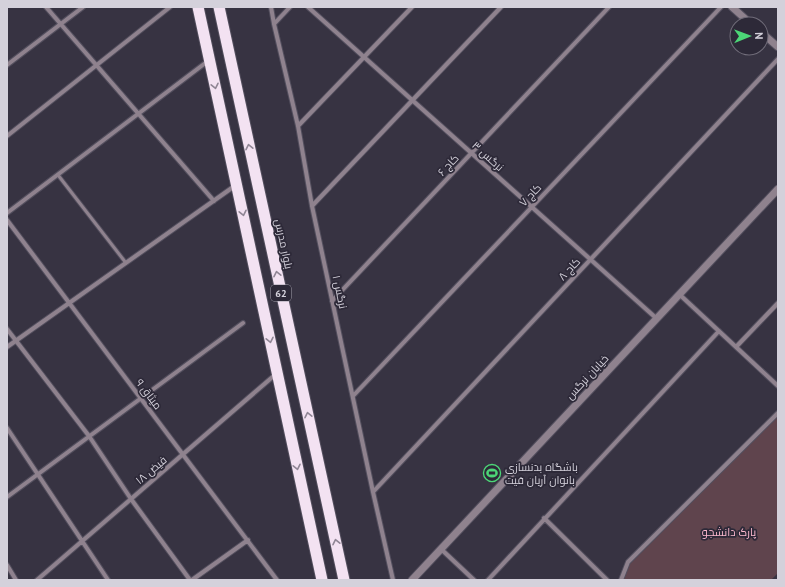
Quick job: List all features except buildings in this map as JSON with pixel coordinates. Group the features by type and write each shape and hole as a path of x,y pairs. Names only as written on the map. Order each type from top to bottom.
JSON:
{"highway":[{"name":"62","path":"198,7 322,580"},
{"name":"بلوار مدرس","path":"219,7 344,580"}],"street":[{"path":"46,7 214,201"},
{"path":"7,65 83,7"},
{"path":"7,136 170,7"},
{"name":"نرگس ۱","path":"271,7 298,126 312,206 393,580"},
{"path":"274,24 290,7"},
{"name":"نرگس ۳","path":"308,7 656,318"},
{"path":"298,126 412,7"},
{"path":"312,206 501,7"},
{"name":"کاج ۶","path":"332,301 610,7"},
{"name":"کاج ۷","path":"353,396 721,7"},
{"path":"732,7 742,16"},
{"path":"769,39 778,47"},
{"name":"کاج ۸","path":"373,492 778,58"},
{"path":"7,214 210,60"},
{"path":"7,347 236,185"},
{"name":"خیابان نرگس","path":"412,580 778,188"},
{"name":"میثاق ۹","path":"7,220 277,580"},
{"path":"679,294 777,386"},
{"path":"736,347 778,303"},
{"path":"7,497 243,323"},
{"path":"7,329 89,436 131,499 191,580 248,540"},
{"path":"488,580 719,331"},
{"name":"فیض ۱۸","path":"37,580 277,373"},
{"path":"621,580 628,562 778,413"},
{"path":"7,428 108,580"},
{"path":"544,518 607,580"},
{"path":"441,549 474,580"},
{"path":"7,565 16,580"}],"lane":[{"path":"58,175 126,263"}],"green space":[{"name":"پارک دانشجو","path":"778,416 778,573 771,580 623,580 629,564"}],"place":[{"name":"باشگاه بدنسازی بانوان آریان فیت","path":"492,473"}]}
